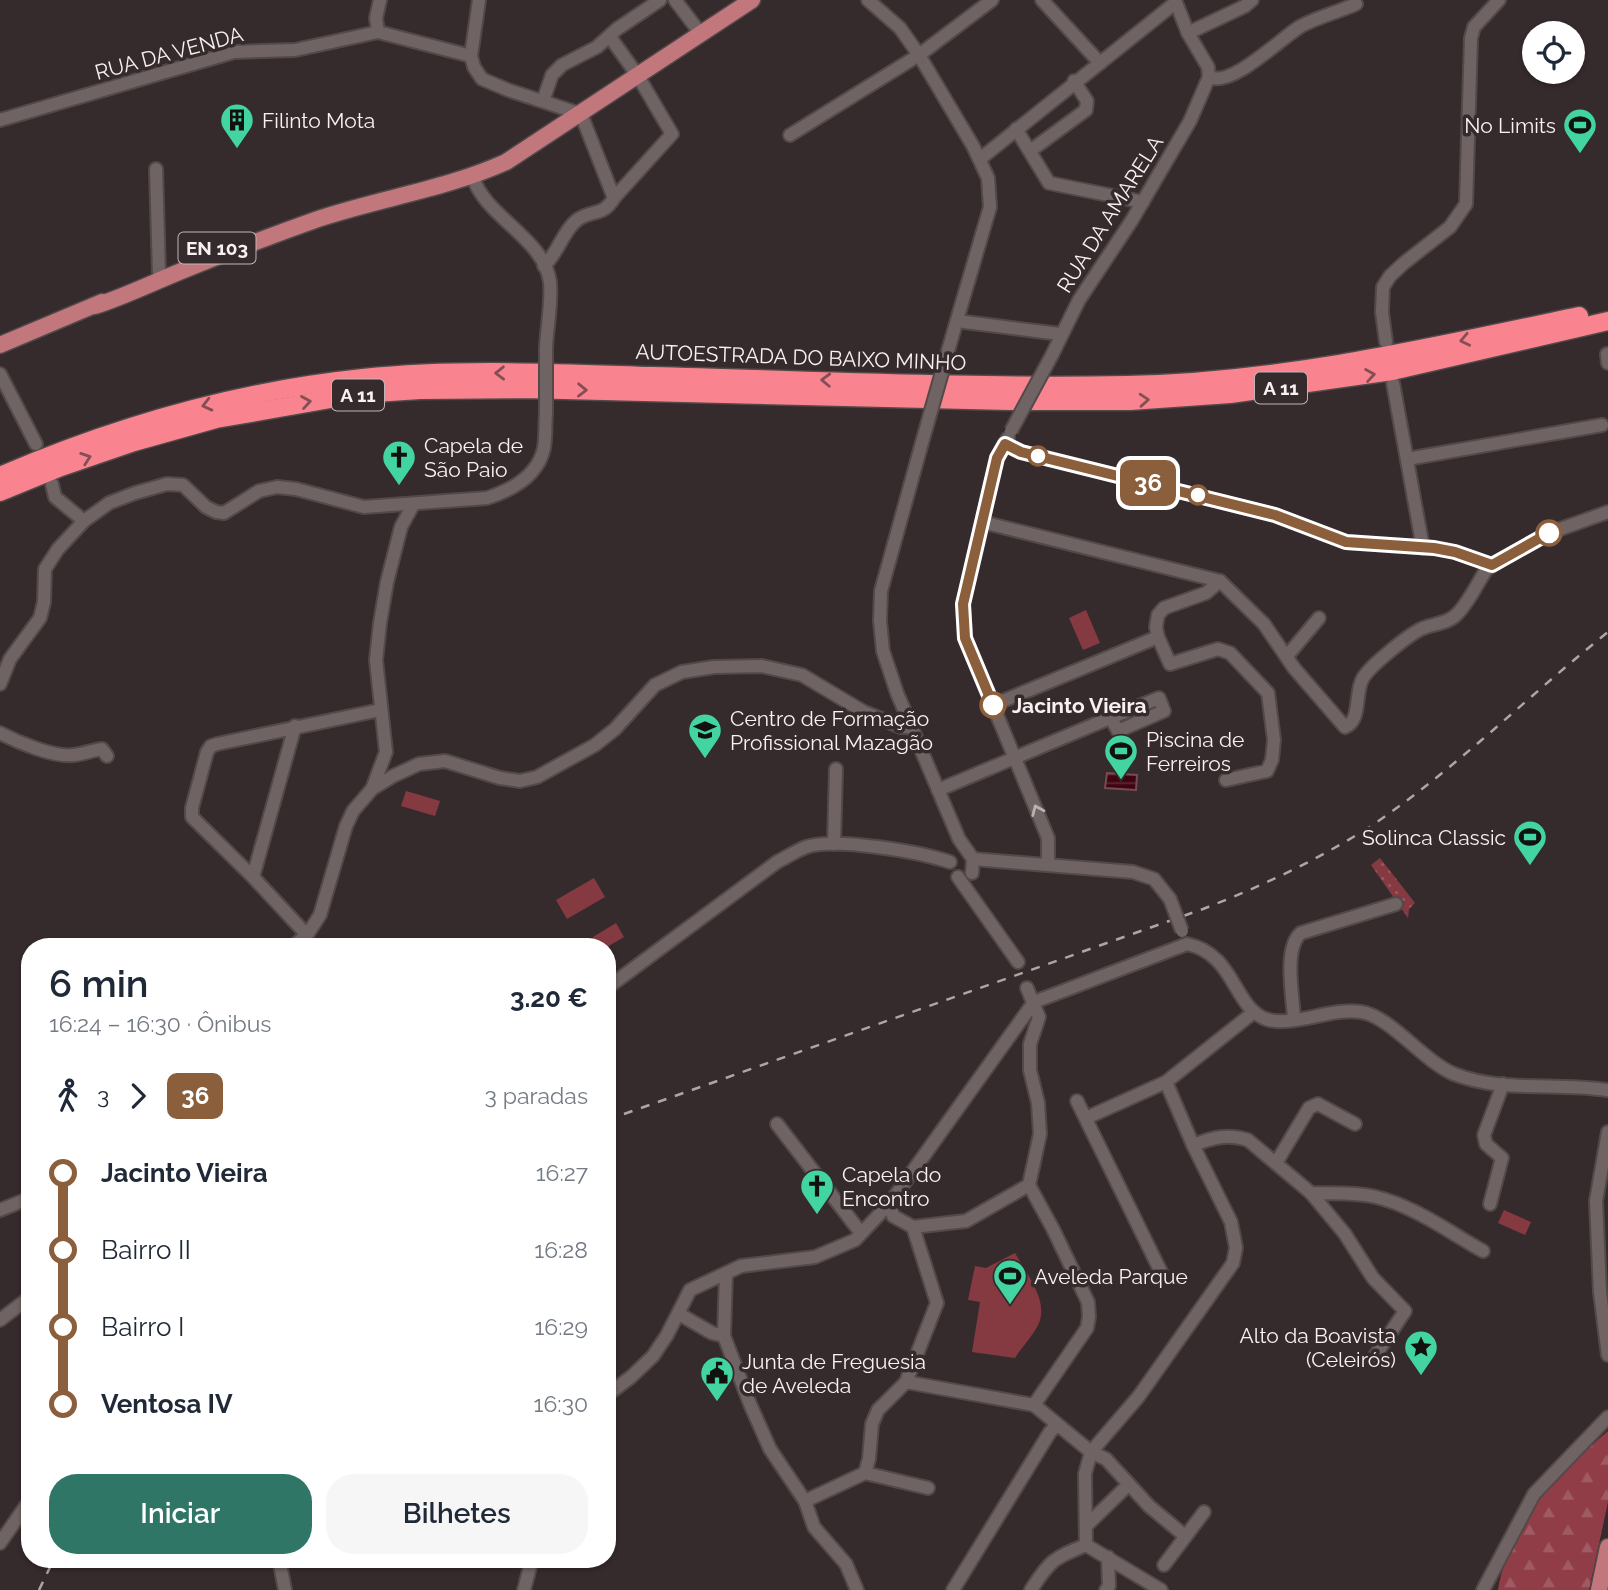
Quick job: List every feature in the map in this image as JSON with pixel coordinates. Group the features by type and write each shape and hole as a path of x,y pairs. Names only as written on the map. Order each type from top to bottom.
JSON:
{"highway":[{"name":"AUTOESTRADA DO BAIXO MINHO","path":"0,476 123,428 214,403 361,378 419,373 522,373 1010,385 1131,385 1229,379 1316,368 1390,356 1608,310"},
{"path":"1483,351 1608,321"},
{"name":"A 11","path":"1483,351 1608,327"},
{"name":"AUTOESTRADA DO BAIXO MINHO","path":"0,492 110,450 216,419 359,394 420,390 524,389 1000,401 1130,401 1230,394 1319,383 1392,371 1483,351"}],"main road":[{"name":"EN 103","path":"95,306 121,298 264,239 346,211 473,177 506,162 752,0"},
{"name":"EN 103","path":"0,345 95,306 159,273 252,233 346,211"},
{"path":"1599,1590 1608,1547"}],"street":[{"path":"379,32 376,18 380,0"},
{"path":"478,0 471,56 482,79 581,114 614,198"},
{"path":"543,101 552,75 562,65 597,47 617,29 660,0"},
{"path":"675,0 701,34"},
{"path":"868,0 900,28 919,55 980,159 988,178 990,207 881,591 883,651 911,727 971,862 967,877 958,877"},
{"path":"790,135 919,55 992,0"},
{"path":"1042,0 1100,63"},
{"path":"1188,33 1245,6 1252,0"},
{"path":"1386,342 1381,312 1383,288 1390,276 1450,227 1466,204 1471,38 1474,27 1499,0"},
{"path":"980,159 1175,1 1188,33 1208,66 1209,77 1219,79 1270,51 1299,27 1356,4"},
{"name":"RUA DA VENDA","path":"0,120 234,52 295,50 379,32 471,56"},
{"path":"544,266 554,257 573,223 579,218 608,208 672,134 638,76 610,37"},
{"name":"RUA DA AMARELA","path":"1048,865 1048,838 965,638 963,604 997,458 1079,300 1143,202 1191,121 1209,77"},
{"path":"1030,151 1086,110 1087,101 1074,81"},
{"path":"1016,129 1049,183 1143,202"},
{"path":"156,169 159,273"},
{"path":"0,684 10,659 40,618 44,602 45,569 84,521 109,503 167,484 183,485 206,507 224,513 259,491 277,487 296,489 364,507 413,505 487,498 503,493 526,480 544,449 550,281 542,258 495,209 475,184 473,177"},
{"path":"957,321 1060,334"},
{"path":"0,374 36,444"},
{"path":"1393,383 1423,548"},
{"path":"1407,459 1602,425"},
{"path":"1005,444 1021,452 1275,515 1346,542 1455,552 1492,565"},
{"path":"52,484 55,496 84,521"},
{"path":"406,769 396,766 386,751 376,660 387,582 401,527 413,505"},
{"path":"982,522 1220,581 1264,624 1294,668 1340,725 1349,726 1356,710 1358,690 1363,678 1420,630 1450,620 1457,614 1492,565 1549,533 1608,512"},
{"path":"1220,581 1206,593 1164,608 1158,615 1156,627 1170,664 1218,649 1230,653 1268,693 1274,740 1272,760 1267,771 1226,780"},
{"path":"1287,656 1319,618"},
{"path":"993,705 1158,637"},
{"path":"302,938 320,915 346,826 359,802 372,789 406,769 427,762 445,761 500,778 520,781 537,777 595,745 615,729 655,685 682,672 714,667 762,666 802,675 864,712 901,727 911,727"},
{"path":"307,934 191,815 207,752 211,746 380,710"},
{"path":"938,790 1111,718"},
{"path":"253,877 295,726"},
{"path":"0,733 16,742 58,754 74,755 102,749 107,756"},
{"path":"372,789 386,751"},
{"path":"834,844 835,769"},
{"path":"959,839 952,859 952,873 958,877 1018,962"},
{"path":"616,981 777,862 807,847 834,844 952,859 961,853 971,862 1002,861 1133,872 1154,879 1170,899 1187,944"},
{"path":"1294,1019 1291,958 1296,938 1301,933 1396,904"},
{"path":"616,1388 653,1356 679,1314 690,1290 741,1266 815,1257 855,1240 891,1210 1034,1002 1187,944 1208,951 1218,959 1254,1012 1266,1019 1364,1012 1378,1018 1430,1060 1452,1073 1483,1082 1608,1090"},
{"path":"1027,988 1040,1017 1030,1044 1030,1070 1038,1103 1040,1134 1029,1185 1053,1229 1087,1303 1089,1317 1087,1328 1034,1405"},
{"path":"1086,1118 1166,1082 1254,1012"},
{"path":"1086,1545 1085,1474 1091,1452 1139,1396 1233,1263 1236,1248 1231,1222 1166,1082"},
{"path":"1490,1204 1502,1158 1486,1144 1484,1135 1503,1084"},
{"path":"1077,1101 1163,1276"},
{"path":"1276,1163 1309,1108 1318,1104 1328,1107 1354,1124"},
{"path":"778,1124 863,1231"},
{"path":"1608,1132 1596,1200 1601,1292 1608,1355"},
{"path":"1193,1145 1236,1135 1248,1140 1311,1193 1345,1234 1373,1278 1405,1311 1373,1359"},
{"path":"913,1227 966,1221 1029,1185"},
{"path":"1311,1193 1357,1194 1379,1198 1419,1214 1483,1251"},
{"path":"0,1210 21,1202"},
{"path":"865,1473 869,1460 872,1424 878,1410 906,1382 937,1304 913,1227 891,1210"},
{"path":"726,1273 724,1336 770,1450 805,1501 814,1527 846,1564 857,1590"},
{"path":"0,1320 21,1304"},
{"path":"679,1314 712,1333 724,1336"},
{"path":"906,1382 1034,1405 1056,1426 1091,1452 1106,1459 1149,1506 1185,1536"},
{"path":"1483,1590 1534,1494 1608,1417"},
{"path":"953,1590 1056,1426"},
{"path":"805,1501 865,1473 928,1488"},
{"path":"1087,1525 1124,1489"},
{"path":"1164,1565 1204,1512"},
{"path":"0,1543 21,1513"},
{"path":"1086,1545 1161,1590"},
{"path":"1031,1590 1046,1566 1055,1558 1086,1545"},
{"path":"1108,1557 1110,1589"},
{"path":"281,1568 285,1590"},
{"path":"524,1590 530,1568"}],"shaded area":[{"path":"1086,610 1100,643 1083,650 1069,618"},
{"name":"Piscina de Ferreiros","path":"1107,773 1137,775 1136,790 1105,788"},
{"path":"406,791 440,801 435,816 401,806"},
{"path":"1380,858 1415,903 1409,909 1408,918 1371,865"},
{"path":"594,878 605,897 567,919 556,900"},
{"path":"616,923 624,937 616,942 616,938 593,937"},
{"path":"1504,1210 1531,1222 1525,1235 1498,1223"},
{"name":"Aveleda Parque","path":"1015,1253 1039,1297 1041,1316 1038,1325 1015,1358 972,1352 980,1302 968,1300 975,1266 986,1268"}],"green space":[{"path":"1608,1431 1608,1502 1589,1590 1498,1590 1505,1562 1517,1533 1533,1506 1571,1463"}],"railway":[{"path":"616,1117 1203,909 1290,871 1354,837 1405,802 1608,632"},
{"path":"39,1590 50,1568"}],"bus line":[{"name":"36","path":"993,705 965,638 963,604 997,458 1005,444 1021,452 1275,515 1346,542 1434,548 1483,560 1492,565 1549,533"}],"place":[{"name":"Filinto Mota","path":"237,150"},
{"name":"No Limits","path":"1580,155"},
{"name":"Capela de São Paio","path":"399,487"},
{"name":"Jacinto Vieira","path":"993,705"},
{"name":"Centro de Formação Profissional Mazagão","path":"705,760"},
{"name":"Piscina de Ferreiros","path":"1121,781"},
{"name":"Solinca Classic","path":"1530,867"},
{"name":"Capela do Encontro","path":"817,1216"},
{"name":"Aveleda Parque","path":"1010,1306"},
{"name":"Alto da Boavista (Celeirós)","path":"1421,1377"},
{"name":"Junta de Freguesia de Aveleda","path":"717,1403"}]}
